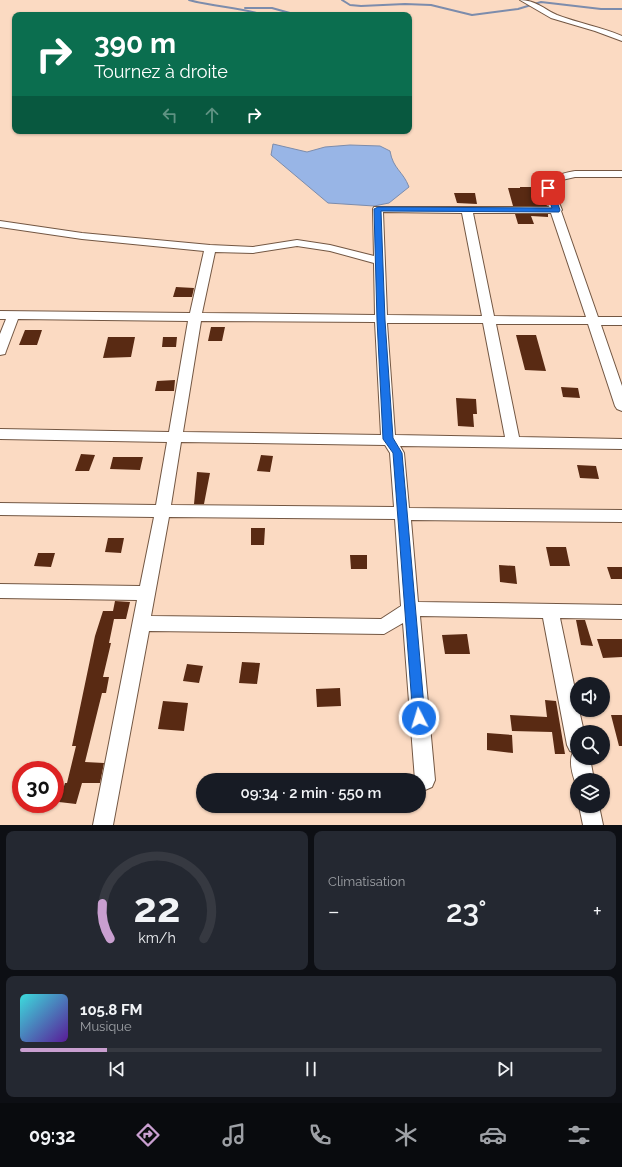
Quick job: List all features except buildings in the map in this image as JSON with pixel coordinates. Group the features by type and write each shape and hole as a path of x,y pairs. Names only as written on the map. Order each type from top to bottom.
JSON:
{"street":[{"path":"524,0 554,16 598,29 622,39"},
{"path":"622,174 574,174 558,178 548,188 557,210 592,321 617,376 622,406"},
{"path":"424,773 397,453 388,439 381,320 378,209 557,210"},
{"path":"467,210 513,442"},
{"path":"0,224 82,236 210,248 253,250 297,243 330,248 380,261"},
{"path":"103,825 142,623 195,318 210,248"},
{"path":"0,315 381,320 622,321"},
{"path":"0,351 13,316"},
{"path":"0,434 388,439 622,444"},
{"path":"0,509 622,516"},
{"path":"0,591 147,593"},
{"path":"142,623 384,627 410,609 622,612"},
{"path":"550,611 573,725"},
{"path":"590,813 593,825"}],"water":[{"path":"273,144 307,152 325,147 350,145 380,146 390,151 393,162 409,187 389,203 374,206 328,203 271,155"}],"waterway":[{"path":"189,0 253,12"},
{"path":"342,0 350,5 361,6 405,4 431,5 472,15 518,9 541,2 601,9 622,9"},
{"path":"245,8 272,8 286,12"}],"route":[{"path":"419,718 397,453 388,439 381,320 378,209 557,210 548,188"}]}
